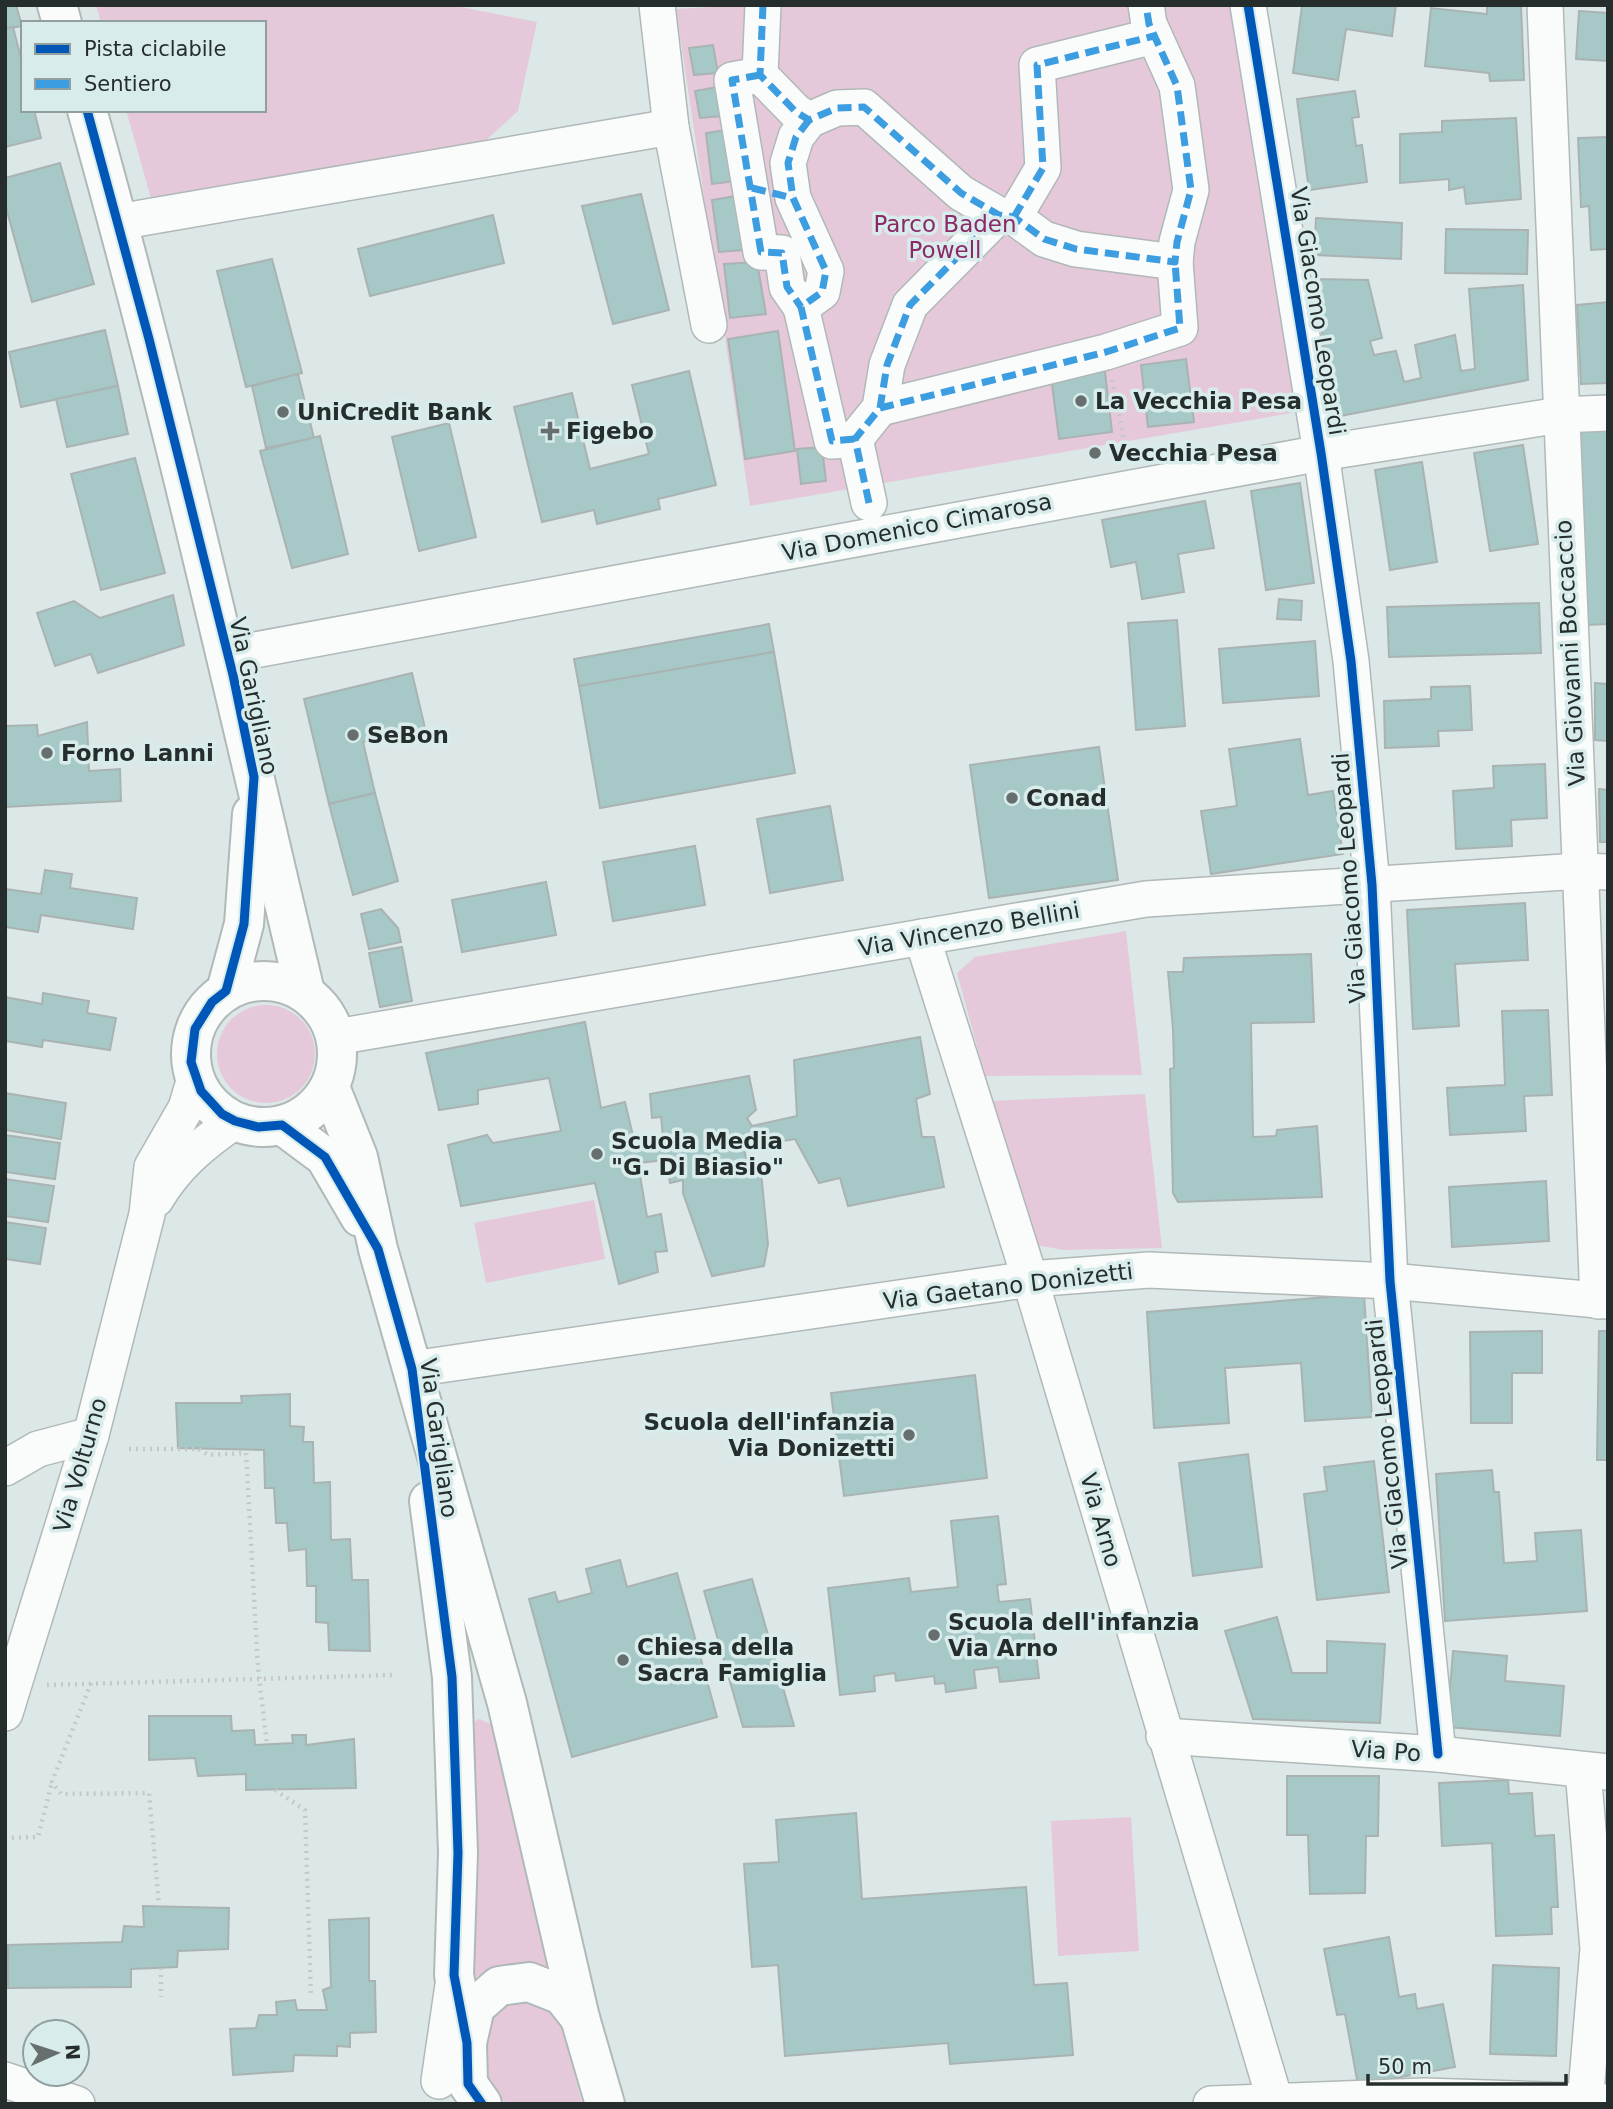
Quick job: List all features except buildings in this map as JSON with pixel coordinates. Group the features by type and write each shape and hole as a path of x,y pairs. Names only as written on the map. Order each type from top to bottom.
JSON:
{"main road":[{"name":"Via Garigliano","path":"88,112 228,655 305,992 325,1012 336,1037"},
{"name":"Via Garigliano","path":"254,777 244,924 226,991 212,1002 195,1029 191,1045 195,1078 210,1104 235,1121 258,1127 282,1125 325,1157 378,1249"},
{"path":"226,991 238,985 265,980 279,982 305,992"},
{"path":"282,1125 310,1111 330,1087 337,1063 336,1037"},
{"name":"Via Garigliano","path":"330,1087 358,1157 378,1249 507,1703 580,2018 609,2099"},
{"name":"Via Garigliano","path":"412,1369 452,1677 458,1853 454,1975 467,2043 468,2084 482,2104"},
{"name":"Via Garigliano","path":"467,2043 475,2007 499,1986 529,1982 562,1995 580,2018"}],"street":[{"path":"657,5 671,127 709,325"},
{"path":"763,5 760,75 796,112 809,120"},
{"name":"Via Giacomo Leopardi","path":"1248,5 1321,453 1351,661 1372,885 1390,1281 1438,1754"},
{"name":"Via Giovanni Boccaccio","path":"1545,5 1560,415 1594,871 1603,1301"},
{"path":"760,75 732,80 761,252 782,253 787,287 801,307 832,441 855,439 880,408 887,365 910,305 1006,216 1042,168 1037,65 1150,21 1177,86 1191,190 1177,242 1175,262 1180,328 1106,352 880,408"},
{"path":"801,307 822,292 826,271 793,198 788,163 796,137 809,120 837,108 864,107 961,193 1044,239 1076,249 1175,262"},
{"path":"118,222 671,127"},
{"path":"752,188 793,198"},
{"name":"Via Domenico Cimarosa","path":"228,655 1321,453 1560,415 1608,413"},
{"path":"855,439 869,503"},
{"name":"Via Vincenzo Bellini","path":"336,1037 1146,899 1594,871"},
{"name":"Via Arno","path":"922,937 1030,1279 1164,1736 1276,2102"},
{"name":"Via Volturno","path":"5,1713 91,1435 147,1214 152,1167 186,1108 195,1078"},
{"name":"Via Volturno","path":"147,1214 170,1175 199,1146 235,1121"},
{"name":"Via Gaetano Donizetti","path":"412,1369 1030,1279 1149,1270 1390,1281 1603,1301"},
{"path":"5,1468 38,1449 91,1435"},
{"name":"Via Po","path":"1164,1736 1438,1754 1595,1771"},
{"path":"1211,2104 1424,2095 1593,2102 1598,1949 1595,1771"},
{"path":"437,2092 454,1975"},
{"path":"437,2092 467,2043"},
{"path":"5,2080 77,2104"}],"path":[{"path":"1106,352 1127,455"},
{"path":"129,1449 199,1449 208,1455 246,1454 260,1679 267,1745"},
{"path":"47,1685 395,1675"},
{"path":"5,1838 38,1837 52,1782 91,1683"},
{"path":"52,1782 61,1794 149,1793 159,1906"},
{"path":"275,1790 305,1810 311,1995"},
{"path":"161,1968 161,1997"}],"green space":[{"path":"96,5 451,5 537,22 518,111 483,143 152,202 127,112 266,112 266,21 100,21"},
{"name":"Parco Baden Powell","path":"742,5 1233,5 1298,412 750,506 676,9"},
{"path":"1126,931 1142,1075 985,1076 957,973 975,957"},
{"path":"266,1005 285,1009 301,1019 311,1035 315,1054 311,1073 301,1089 285,1099 266,1103 247,1099 231,1089 221,1073 217,1054 221,1035 231,1019 247,1009"},
{"path":"1145,1094 1162,1248 1063,1250 1031,1244 991,1101"},
{"path":"594,1200 605,1259 486,1283 474,1223"},
{"path":"479,1719 491,1724 553,1969 530,1964 508,1964 488,1971 468,1983 472,1723"},
{"path":"1131,1817 1139,1951 1058,1956 1051,1821"},
{"path":"516,1993 544,2003 561,2023 582,2104 507,2104 490,2081 484,2060 488,2010"}],"marked path":[{"path":"763,5 760,75 796,112 809,120 837,108 864,107 961,193 999,215 1014,217 1044,239 1076,249 1175,262 1177,242 1191,190 1177,86 1149,24 1146,5"},
{"path":"1014,217 1043,168 1037,65 1154,36"},
{"path":"760,75 732,80 761,252 782,253 787,287 801,307"},
{"path":"809,120 796,137 788,163 793,198 826,271 822,292 801,307 832,441 855,439"},
{"path":"752,188 793,198"},
{"path":"869,503 855,439 880,408 887,365 910,305 999,215"},
{"path":"880,408 1106,352 1180,328 1175,262"}],"cycle path":[{"path":"1248,5 1321,453 1351,661 1372,885 1390,1281 1438,1754"},
{"path":"88,112 149,339 233,675 254,777 244,924 226,991 212,1002 195,1029 191,1062 201,1091 222,1114 235,1121 258,1127 282,1125 325,1157 378,1249 412,1369 452,1677 458,1853 454,1975 467,2043 468,2084 482,2104"}],"place":[{"name":"La Vecchia Pesa","path":"1081,401"},
{"name":"UniCredit Bank","path":"283,412"},
{"name":"Figebo","path":"550,431"},
{"name":"Vecchia Pesa","path":"1095,453"},
{"name":"SeBon","path":"353,735"},
{"name":"Forno Lanni","path":"47,753"},
{"name":"Conad","path":"1012,798"},
{"name":"Scuola Media \"G. Di Biasio\"","path":"597,1154"},
{"name":"Scuola dell'infanzia Via Donizetti","path":"909,1435"},
{"name":"Scuola dell'infanzia Via Arno","path":"934,1635"},
{"name":"Chiesa della Sacra Famiglia","path":"623,1660"}]}
